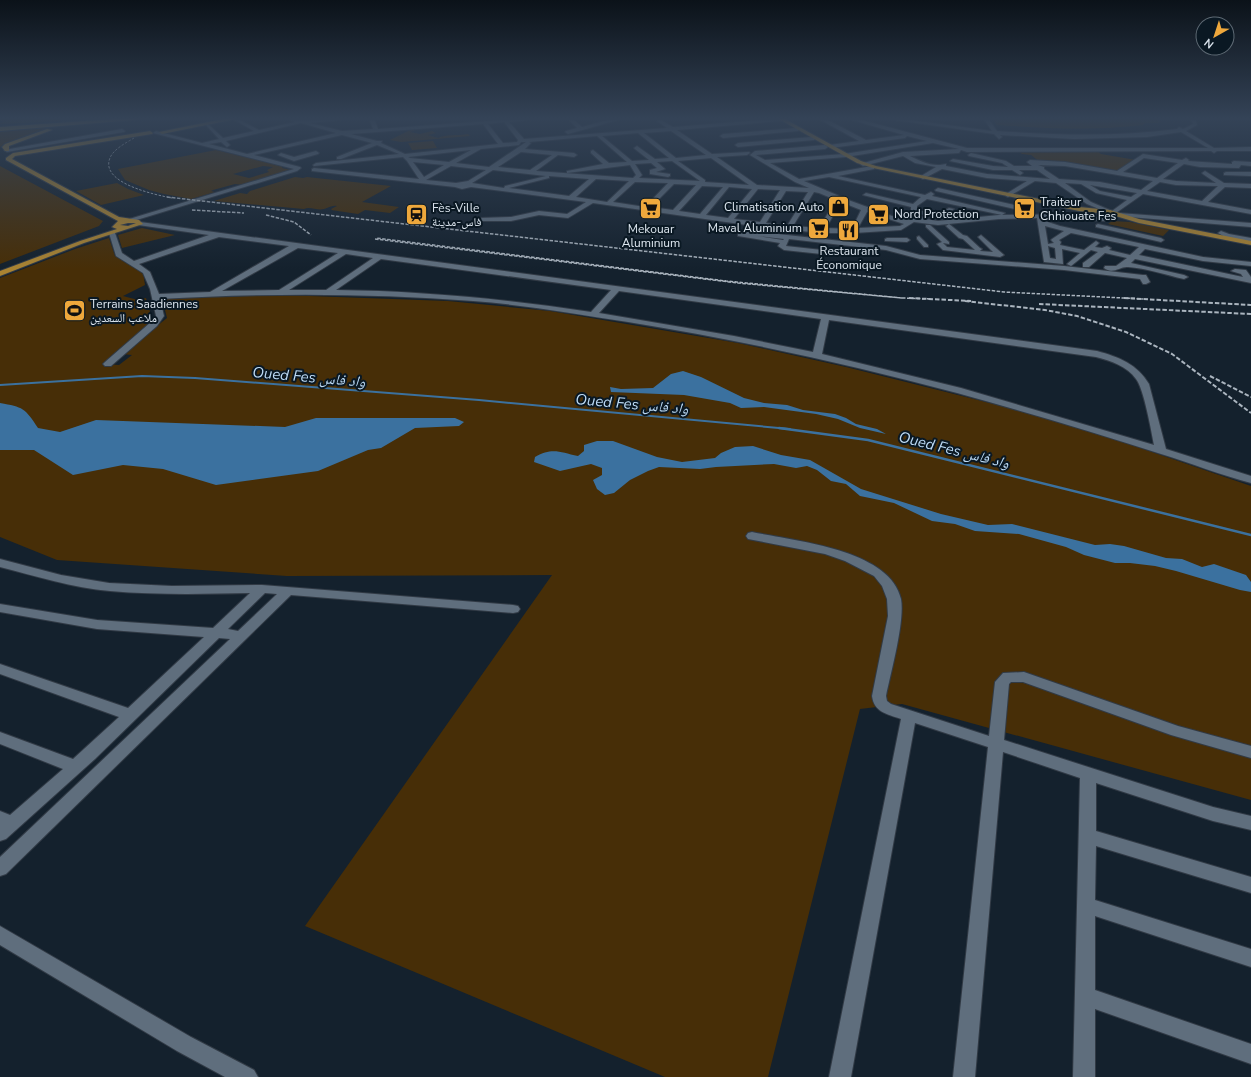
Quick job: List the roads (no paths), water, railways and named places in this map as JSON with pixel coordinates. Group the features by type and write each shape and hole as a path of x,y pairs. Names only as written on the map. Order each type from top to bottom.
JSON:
{"main road":[{"path":"17,168 114,219 124,223 140,224"},
{"path":"21,168 124,223"},
{"path":"873,168 1094,213"},
{"path":"881,168 1094,213 1108,219 1251,244"},
{"path":"0,274 75,245 112,233 124,223"},
{"path":"0,267 124,223"}],"street":[{"path":"304,168 502,188 790,229 854,233 886,232 920,223 1005,219 1108,219 1251,225"},
{"path":"124,223 311,168"},
{"path":"415,168 422,177 422,180"},
{"path":"422,180 443,168"},
{"path":"464,184 490,168"},
{"path":"493,168 558,175 823,191"},
{"path":"531,172 536,168"},
{"path":"502,188 558,175 571,168"},
{"path":"589,168 603,178"},
{"path":"609,203 639,175 636,168"},
{"path":"686,168 703,182 702,184"},
{"path":"728,168 757,188"},
{"path":"775,168 797,181 850,202 898,219 920,223"},
{"path":"730,220 757,188 870,168"},
{"path":"923,177 939,168"},
{"path":"947,168 992,177 1084,180 1142,191 1251,206"},
{"path":"993,168 1033,168"},
{"path":"1040,168 1089,203 1108,219 1159,242"},
{"path":"1045,168 1092,174 1099,170"},
{"path":"1089,168 1182,184 1251,186"},
{"path":"1118,173 1124,168"},
{"path":"140,224 154,216 307,169 464,184 790,229 821,231 854,231 901,228 920,223 1017,216 1094,213 1089,203"},
{"path":"670,175 662,169 652,171 652,173 685,177"},
{"path":"1014,169 1031,179"},
{"path":"1088,234 1163,174 1178,169"},
{"path":"1223,185 1203,173 1251,174"},
{"path":"647,208 676,182 685,177 695,175"},
{"path":"827,175 1017,216 1028,210 938,190"},
{"path":"571,198 595,177"},
{"path":"811,178 873,192"},
{"path":"1008,195 1031,179"},
{"path":"1084,180 1098,192 1131,199"},
{"path":"843,185 853,181"},
{"path":"675,212 702,184"},
{"path":"914,208 926,197 950,184"},
{"path":"1206,200 1223,185"},
{"path":"702,216 727,186"},
{"path":"850,202 883,187"},
{"path":"761,225 784,189"},
{"path":"812,191 782,246 784,248 831,253"},
{"path":"1217,191 1251,192"},
{"path":"866,195 939,216 951,209 939,206 948,202"},
{"path":"821,231 840,198"},
{"path":"1206,200 1251,212"},
{"path":"481,219 511,219 539,213 568,216 591,202"},
{"path":"854,231 862,213 866,208"},
{"path":"914,208 920,223 944,243 945,249 1000,255 977,236"},
{"path":"1108,219 1159,242"},
{"path":"1040,220 1052,226 1103,238 1133,256 1163,261 1192,269 1238,272"},
{"path":"1040,220 1047,260 1059,253 1079,256 1089,263 1104,265 1133,256 1159,242"},
{"path":"1210,223 1229,229 1251,232"},
{"path":"140,224 297,244 616,289 1079,351 1112,358 1130,367 1141,378 1144,384 1161,450"},
{"path":"949,226 978,249"},
{"path":"1059,253 1058,242 1055,239 1061,237 1070,230"},
{"path":"786,239 743,232 740,235 886,248 917,257 1117,273 1143,277 1146,282"},
{"path":"108,364 158,321 159,309 146,272 119,254 112,233"},
{"path":"1221,233 1227,236 1251,240"},
{"path":"132,264 220,234"},
{"path":"919,238 926,246"},
{"path":"1079,256 1103,238"},
{"path":"887,240 908,241"},
{"path":"1159,242 1163,261"},
{"path":"212,294 297,244"},
{"path":"956,244 962,251"},
{"path":"1045,244 1059,253 1079,256 1104,251 1163,261 1192,269 1223,281 1227,281 1238,272"},
{"path":"1089,263 1112,244"},
{"path":"1104,265 1127,246"},
{"path":"279,293 346,251"},
{"path":"326,293 381,256"},
{"path":"1251,256 1245,256 1251,263"},
{"path":"1192,269 1231,263 1251,263"},
{"path":"1231,263 1238,272"},
{"path":"593,314 616,289"},
{"path":"155,297 212,294 326,293 476,299 593,314 716,335 817,355 978,395 1085,426 1251,480"},
{"path":"817,355 826,317"},
{"path":"752,536 828,551 849,558 878,573 888,586 894,599 895,616 879,696 880,703 893,712 1213,814 1251,823"},
{"path":"0,563 61,579 109,587 172,590 262,589 513,609"},
{"path":"0,834 6,820 76,767 262,589"},
{"path":"0,868 288,591"},
{"path":"0,608 51,618 128,628 218,632 242,636"},
{"path":"0,669 131,715"},
{"path":"964,1077 1002,682 1008,677 1024,677 1176,731 1251,752"},
{"path":"840,1077 909,717"},
{"path":"0,738 76,767"},
{"path":"1084,1077 1088,774"},
{"path":"1087,836 1251,885"},
{"path":"1086,905 1251,958"},
{"path":"0,935 184,1044 247,1077"},
{"path":"1085,996 1251,1054"}],"water":[{"path":"683,371 701,377 744,398 764,403 787,405 803,410 835,414 856,424 877,429 886,434 860,428 838,419 816,414 764,407 741,408 730,403 684,395 611,392 610,387 621,389 653,388 671,374"},
{"path":"0,403 19,407 30,416 38,428 60,432 96,420 285,427 316,418 455,418 464,422 459,426 415,428 381,448 368,450 318,471 216,485 163,469 123,465 73,475 34,450 0,450"},
{"path":"597,441 613,441 657,457 682,462 715,458 721,453 735,447 753,446 781,455 810,460 861,489 941,514 988,525 1012,524 1095,545 1110,544 1124,546 1166,558 1182,559 1202,567 1214,564 1246,575 1251,582 1251,592 1155,566 1115,563 1084,555 1066,547 1019,534 975,531 955,524 932,521 894,503 860,496 846,484 831,481 817,470 807,466 796,468 774,464 700,469 659,467 630,480 614,493 605,495 597,489 593,480 602,475 602,468 591,464 560,471 534,462 535,457 551,451 578,456 584,451 584,445"}],"waterway":[{"name":"Oued Fes واد فاس","path":"0,385 142,376 195,378 479,400 790,429"},
{"name":"Oued Fes واد فاس","path":"779,428 868,440 1251,535"}],"railway":[{"path":"110,168 114,176 133,187 168,197"},
{"path":"168,197 1004,292 1133,298"},
{"path":"192,210 244,213"},
{"path":"266,215 294,222 311,235"},
{"path":"376,238 726,281 902,298"},
{"path":"375,239 738,283 902,298"},
{"path":"902,298 924,299"},
{"path":"909,298 924,299"},
{"path":"1124,298 1133,298"},
{"path":"1133,298 1143,299"},
{"path":"1133,298 1251,305"},
{"path":"924,299 932,299"},
{"path":"924,299 971,301"},
{"path":"965,301 1045,310 1077,316 1126,332 1172,354 1251,413"},
{"path":"1039,304 1251,314"},
{"path":"1210,376 1251,397"}],"place":[{"name":"Climatisation Auto","path":"839,207"},
{"name":"Mekouar Aluminium","path":"651,208"},
{"name":"Traiteur Chhiouate Fes","path":"1025,209"},
{"name":"Nord Protection","path":"878,214"},
{"name":"Fès-Ville فاس-مدينة","path":"417,215"},
{"name":"Maval Aluminium","path":"818,228"},
{"name":"Restaurant Économique","path":"849,230"},
{"name":"Terrains Saadiennes ملاعب السعدين","path":"75,311"}]}
